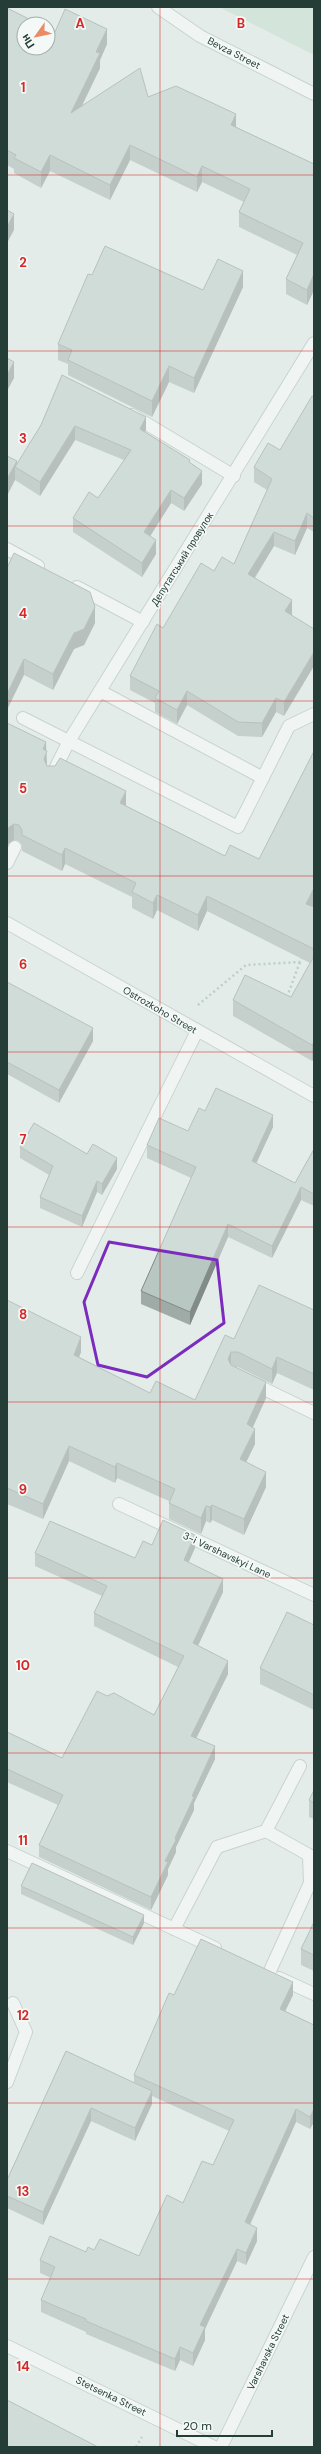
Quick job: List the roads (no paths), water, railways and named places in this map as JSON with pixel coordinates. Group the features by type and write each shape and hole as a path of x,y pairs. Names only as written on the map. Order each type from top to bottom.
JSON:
{"street":[{"name":"Bevza Street","path":"158,7 200,36 314,94"},
{"name":"Депутатський провулок","path":"51,776 69,740 234,476 314,343"},
{"path":"121,410 148,423 234,476"},
{"path":"7,549 48,571"},
{"path":"68,582 143,622"},
{"path":"100,692 263,778"},
{"path":"23,718 238,827 289,726 314,714"},
{"path":"7,863 15,847"},
{"name":"Ostrozkoho Street","path":"7,923 314,1096"},
{"path":"77,1273 197,1031"},
{"path":"242,1377 314,1413"},
{"name":"3-i Varshavskyi Lane","path":"119,1504 314,1595"},
{"path":"174,1929 217,1847 266,1831 300,1766"},
{"path":"266,1831 309,1855 310,1883 269,1973"},
{"path":"7,1851 228,1954"},
{"path":"255,1967 314,1994"},
{"path":"7,2082 26,2032 13,2003"},
{"name":"Varshavska Street","path":"222,2447 314,2257"},
{"name":"Stetsenka Street","path":"7,2346 214,2447"}]}
